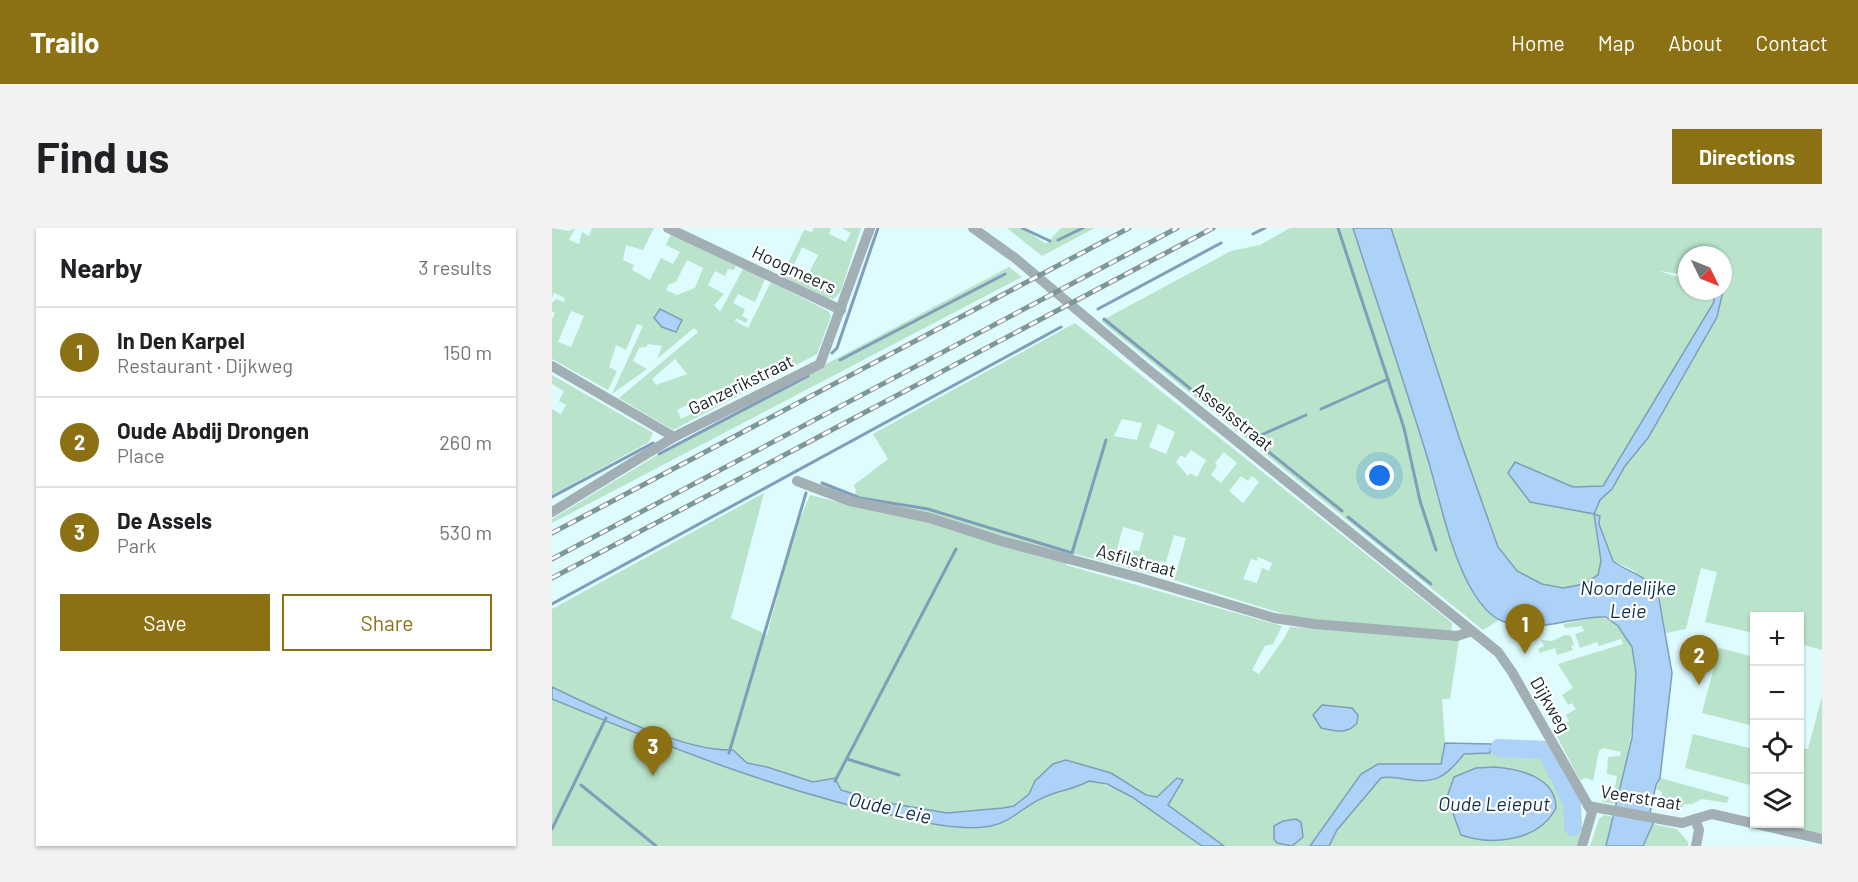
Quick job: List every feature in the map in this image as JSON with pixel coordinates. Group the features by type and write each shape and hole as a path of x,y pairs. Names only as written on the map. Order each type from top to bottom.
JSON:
{"street":[{"name":"Hoogmeers","path":"668,228 841,310"},
{"name":"Ganzerikstraat","path":"552,512 674,437 820,364 870,228"},
{"name":"Asselsstraat","path":"974,228 1015,258 1144,367 1472,631"},
{"path":"552,366 674,437"},
{"name":"Asfilstraat","path":"797,481 850,501 930,518 1001,542 1289,621 1457,636 1472,631"},
{"name":"Dijkweg","path":"1472,631 1498,652 1512,672 1588,806"},
{"path":"1582,846 1592,812 1588,806"},
{"name":"Veerstraat","path":"1588,806 1661,821 1682,823 1695,819 1699,830 1696,846"},
{"path":"1695,819 1712,814 1822,839"}],"green space":[{"path":"552,228 569,231 575,228 569,240 579,244 582,232 589,236 592,228 654,228 643,250 626,245 623,260 634,265 632,270 650,280 661,258 673,264 680,252 666,245 671,234 736,266 734,270 728,269 725,276 715,271 708,285 724,294 714,305 720,312 743,269 765,279 755,302 738,294 733,303 745,309 742,316 748,319 746,323 736,318 735,321 748,328 771,282 828,311 831,316 817,354 673,430 619,398 698,332 694,328 657,359 662,346 648,344 646,347 639,348 633,361 647,369 612,394 643,326 637,324 626,350 616,345 609,367 617,371 608,390 552,359 552,319 555,313 552,311 552,303 556,299 564,302 565,298 554,293 552,298","holes":["687,260 703,268 695,288 677,295 666,290 669,284 676,282","571,311 584,316 571,347 558,342","675,359 687,374 656,385 652,379","715,390 720,399 681,419 677,410"]},
{"path":"814,228 831,228 829,234 846,242 851,233 842,228 861,228 841,291 834,299 826,298 782,276 804,230 812,232","holes":["802,247 818,255 808,275 793,267"]},
{"path":"1007,228 1022,228 1046,244 1061,228 1095,228 1042,256"},
{"path":"1290,228 1353,228 1429,462 1454,552 1495,618 1499,620 1483,630 1101,321 1231,251 1260,245"},
{"path":"1391,228 1822,228 1822,650 1804,645 1804,612 1750,612 1750,632 1705,622 1717,572 1701,568 1686,629 1666,633 1659,599 1633,570 1613,561 1595,514 1601,561 1598,575 1584,584 1563,588 1542,584 1517,571 1497,547","holes":["1678,246 1732,246 1732,300 1720,300 1716,317 1648,438 1625,466 1612,488 1600,500 1594,514 1530,502 1508,473 1515,462 1574,487 1603,486 1714,302 1714,300 1678,300 1678,277 1659,271 1678,274"]},
{"path":"1009,267 1022,277 552,523 552,519 677,443"},
{"path":"1075,323 1452,623 1451,633 1293,617 1174,580 1186,538 1174,535 1166,562 1161,561 1156,575 1075,554 1066,565 1282,626 1273,644 1265,646 1252,670 1259,674 1290,627 1459,640 1450,699 1442,699 1445,743 1441,764 1378,764 1362,774 1310,846 1224,846 1168,805 1183,779 1177,778 1157,797 1146,795 1111,773 1066,760 1035,781 1029,794 1014,806 947,813 877,801 841,790 835,778 813,782 747,763 733,750 713,749 666,737 552,687 552,609 764,493 731,618 767,635 794,533 810,495 850,505 856,491 854,485 888,459 873,434","holes":["1122,419 1142,423 1137,440 1114,436","1158,424 1175,432 1166,454 1149,447","1191,450 1206,460 1197,477 1190,473 1188,476 1176,462 1181,455 1185,458","1224,452 1237,463 1221,483 1211,475 1217,466 1215,463","1241,476 1248,481 1252,476 1259,482 1243,503 1229,491","1123,527 1144,533 1139,551 1117,549","1258,557 1272,563 1269,571 1262,568 1257,583 1243,579 1251,559 1257,561"]},
{"path":"552,375 653,433 649,442 552,495 552,409 561,414 566,405 559,401 564,391 552,384"},
{"path":"1597,617 1617,625 1630,643 1635,668 1632,729 1616,804 1602,802 1605,789 1614,791 1617,776 1607,774 1608,757 1620,756 1621,752 1603,748 1599,751 1593,781 1587,778 1580,780 1553,729 1569,721 1566,715 1576,709 1572,703 1568,705 1562,695 1573,688 1558,664 1623,644 1621,639 1599,646 1597,642 1580,648 1575,634 1584,631 1582,626 1565,628 1563,624"},
{"path":"1565,635 1571,636 1573,650 1557,655 1555,648 1540,653 1538,649 1544,646 1541,640 1552,641"},
{"path":"1719,648 1750,656 1750,725 1702,713"},
{"path":"1822,696 1822,834 1790,828 1804,828 1804,748 1808,749"},
{"path":"552,699 724,766 855,807 945,826 980,828 999,824 1046,796 1089,781 1134,798 1163,816 1202,846 552,846"},
{"path":"1693,734 1750,748 1750,785 1685,768"},
{"path":"1465,754 1553,755 1573,788 1580,808 1580,832 1577,846 1329,846 1337,830 1381,778 1432,780 1446,774"},
{"path":"1660,778 1729,797 1727,803 1702,799 1692,804 1684,804 1682,807 1662,807 1662,792 1656,789"},
{"path":"1604,815 1613,817 1606,846 1590,846 1599,819"},
{"path":"1653,824 1677,829 1688,842 1688,846 1643,846"}],"water":[{"name":"Noordelijke Leie","path":"1353,228 1391,228 1461,443 1498,547 1517,571 1542,584 1563,588 1584,584 1598,575 1601,561 1594,514 1600,516 1599,524 1613,561 1644,579 1659,599 1672,673 1660,778 1656,785 1650,813 1653,824 1643,846 1606,846 1632,738 1636,673 1632,647 1618,626 1606,617 1541,626 1515,625 1490,614 1476,596 1465,577 1454,549 1420,433"},
{"path":"1714,300 1721,300 1717,317 1648,438 1625,466 1612,489 1600,500 1594,514 1530,502 1508,473 1515,462 1573,487 1603,486"},
{"path":"660,309 682,320 676,332 662,327 654,318"},
{"path":"552,687 666,737 713,749 733,750 747,763 813,782 835,778 841,790 877,801 947,813 1014,806 1029,794 1035,781 1053,764 1066,760 1111,773 1146,795 1157,797 1177,778 1183,780 1168,805 1224,846 1202,846 1132,797 1107,784 1089,781 1040,799 1013,817 991,826 958,827 933,824 855,807 767,781 638,734 552,699"},
{"path":"1322,705 1352,708 1358,715 1357,723 1345,731 1321,728 1313,715"},
{"path":"1445,743 1491,744 1490,753 1464,754 1445,774 1432,780 1381,778 1337,830 1329,846 1310,846 1361,774 1378,764 1441,764"},
{"path":"1501,744 1549,747 1553,755 1498,753"},
{"name":"Oude Leieput","path":"1495,767 1525,773 1543,782 1554,797 1556,808 1538,828 1514,838 1487,840 1461,835 1447,797 1454,777 1476,768"},
{"path":"1296,819 1301,822 1303,837 1292,846 1277,843 1274,839 1274,826 1283,821"}],"waterway":[{"path":"832,353 837,348 878,228"},
{"path":"1022,228 1050,241"},
{"path":"1058,240 1083,228"},
{"path":"1253,234 1265,228"},
{"path":"1338,228 1404,428 1420,501 1436,550"},
{"path":"1098,309 1221,243"},
{"path":"840,360 1005,274"},
{"path":"1104,319 1342,511"},
{"path":"552,604 1061,327"},
{"path":"659,454 808,376"},
{"path":"1321,409 1388,379"},
{"path":"1259,436 1306,415"},
{"path":"822,483 860,498 928,509 1072,553 1106,440"},
{"path":"552,497 653,443"},
{"path":"729,753 806,493"},
{"path":"1348,517 1431,584"},
{"path":"835,781 956,549"},
{"path":"552,829 606,718"},
{"name":"Oude Leie","path":"1499,748 1546,750 1572,803 1573,827"},
{"path":"847,759 899,775"},
{"path":"581,785 656,846"}],"railway":[{"path":"552,533 1129,228"},
{"path":"552,559 1177,228"},
{"path":"552,578 1213,228"}],"place":[{"name":"In Den Karpel","path":"1525,654"},
{"name":"Oude Abdij Drongen","path":"1699,685"},
{"name":"De Assels","path":"653,776"}]}
